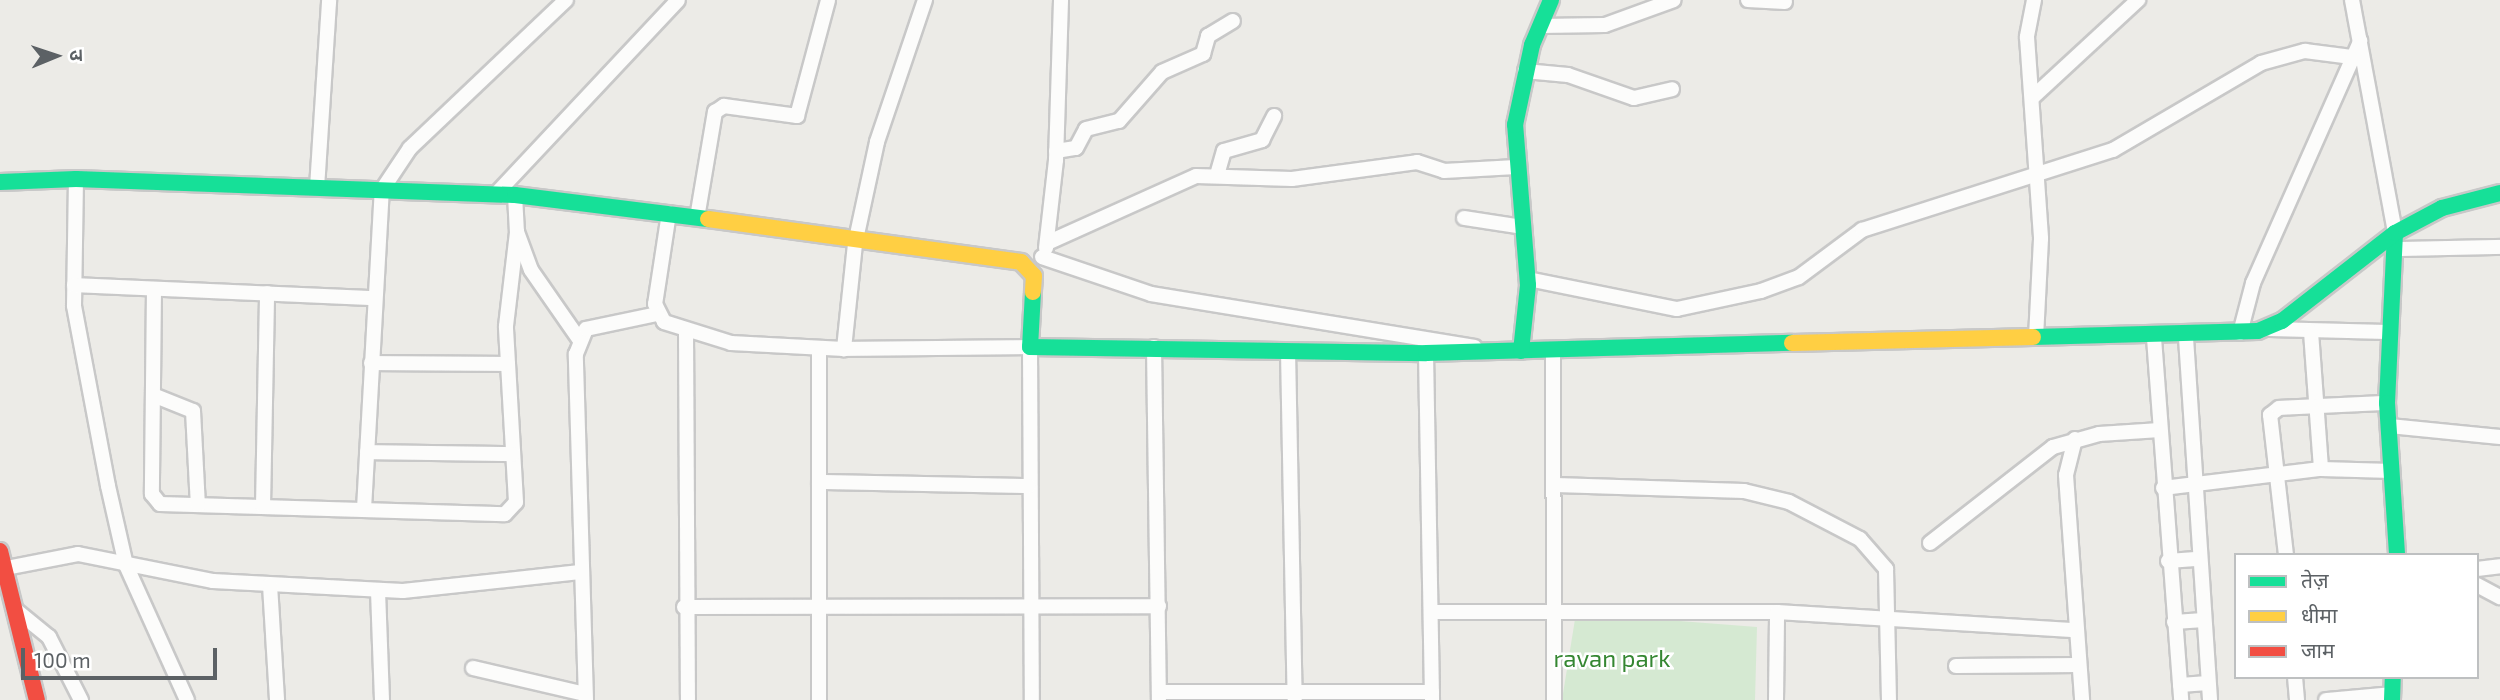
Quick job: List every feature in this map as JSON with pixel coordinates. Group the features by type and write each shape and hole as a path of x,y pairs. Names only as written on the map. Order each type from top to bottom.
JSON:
{"main road":[{"path":"1521,351 1528,279 1516,167 1515,125 1525,71 1551,0"},
{"path":"0,182 76,179 515,195 697,218 855,244 1040,255 1030,347 1426,353 2036,338 2186,338 2270,329 2442,208 2500,193"},
{"path":"2396,241 2386,332 2387,404 2397,553"},
{"path":"0,551 37,700"},
{"path":"0,603 21,700"},
{"path":"2392,697 2393,679"}],"street":[{"path":"317,188 329,0"},
{"path":"364,509 382,190 410,148 566,0"},
{"path":"495,195 678,0"},
{"path":"697,218 715,112 724,106 797,116 828,0"},
{"path":"844,349 855,244 877,142 925,0"},
{"path":"1040,255 1056,151 1061,0"},
{"path":"1540,26 1605,25 1674,0"},
{"path":"1748,0 1785,2"},
{"path":"2034,0 2027,37 2034,96 2038,176 2036,338"},
{"path":"2034,96 2137,0"},
{"path":"2353,7 2396,241 2500,247"},
{"path":"1056,151 1076,148 1086,129 1119,121 1162,72 1203,54 1208,36 1233,21"},
{"path":"2240,333 2253,284 2360,41"},
{"path":"1528,279 1658,307 1697,308 1798,276 1862,230 2113,150 2261,63 2305,51 2352,57"},
{"path":"1525,71 1568,75 1634,97 1672,89"},
{"path":"1217,175 1224,151 1262,140 1274,116"},
{"path":"1040,255 1183,180 1217,175 1292,179 1417,162 1444,171 1516,167"},
{"path":"76,179 74,285 83,365 126,565 187,700"},
{"path":"154,289 154,500 198,505 513,512 508,364 517,232 515,195"},
{"path":"657,314 669,214"},
{"path":"1464,218 1523,227"},
{"path":"473,668 585,697 580,572 579,339 531,270 517,232"},
{"path":"1040,255 1151,294 1424,334 1490,352"},
{"path":"74,285 374,298"},
{"path":"263,506 267,293"},
{"path":"579,339 597,324 657,314 687,330 731,343 819,349 1030,347 1032,700"},
{"path":"2270,329 2386,332"},
{"path":"687,330 684,607 688,700"},
{"path":"2311,332 2313,407 2321,469"},
{"path":"2154,338 2168,561 2181,700"},
{"path":"2186,338 2210,700"},
{"path":"1154,347 1159,696 1432,696 1426,353"},
{"path":"819,349 819,700"},
{"path":"1288,351 1295,696"},
{"path":"1553,351 1556,485 1554,700"},
{"path":"371,363 508,364"},
{"path":"153,395 193,411 198,505"},
{"path":"2286,553 2270,415 2279,408 2387,404"},
{"path":"2389,426 2500,437"},
{"path":"1930,543 2018,469 2075,439 2160,430"},
{"path":"2075,439 2066,475 2082,700"},
{"path":"367,452 513,454"},
{"path":"2163,488 2321,469 2392,471"},
{"path":"819,482 1029,486"},
{"path":"1556,485 1730,490 1789,502 1875,552 1886,569 1890,617 1889,700"},
{"path":"3,568 78,554 126,565 270,585 377,590 580,572"},
{"path":"2168,561 2199,559"},
{"path":"2479,569 2500,565"},
{"path":"270,585 276,700"},
{"path":"2479,585 2500,597"},
{"path":"377,590 382,700"},
{"path":"684,607 1159,606"},
{"path":"17,611 49,637 81,700"},
{"path":"1431,612 1777,612 2076,630"},
{"path":"1776,700 1777,612"},
{"path":"2174,622 2204,620"},
{"path":"1956,666 2079,665"},
{"path":"2295,679 2297,700"},
{"path":"2180,685 2208,683"},
{"path":"2326,700 2392,697"}],"green space":[{"name":"ravan park","path":"1576,613 1757,627 1755,700 1562,700"}],"traffic: fast":[{"path":"1521,351 1528,285 1515,125 1532,45 1551,0"},
{"path":"0,182 76,179 515,195 708,219"},
{"path":"2033,337 2258,331 2282,321 2395,233 2442,208 2500,193"},
{"path":"2395,233 2387,403 2397,553"},
{"path":"1033,292 1030,347 1426,353 1792,343"},
{"path":"2392,700 2393,679"}],"traffic: slow":[{"path":"708,219 1021,262 1034,276 1033,292"},
{"path":"1792,343 2033,337"}],"traffic: jam":[{"path":"0,551 37,700"}]}
